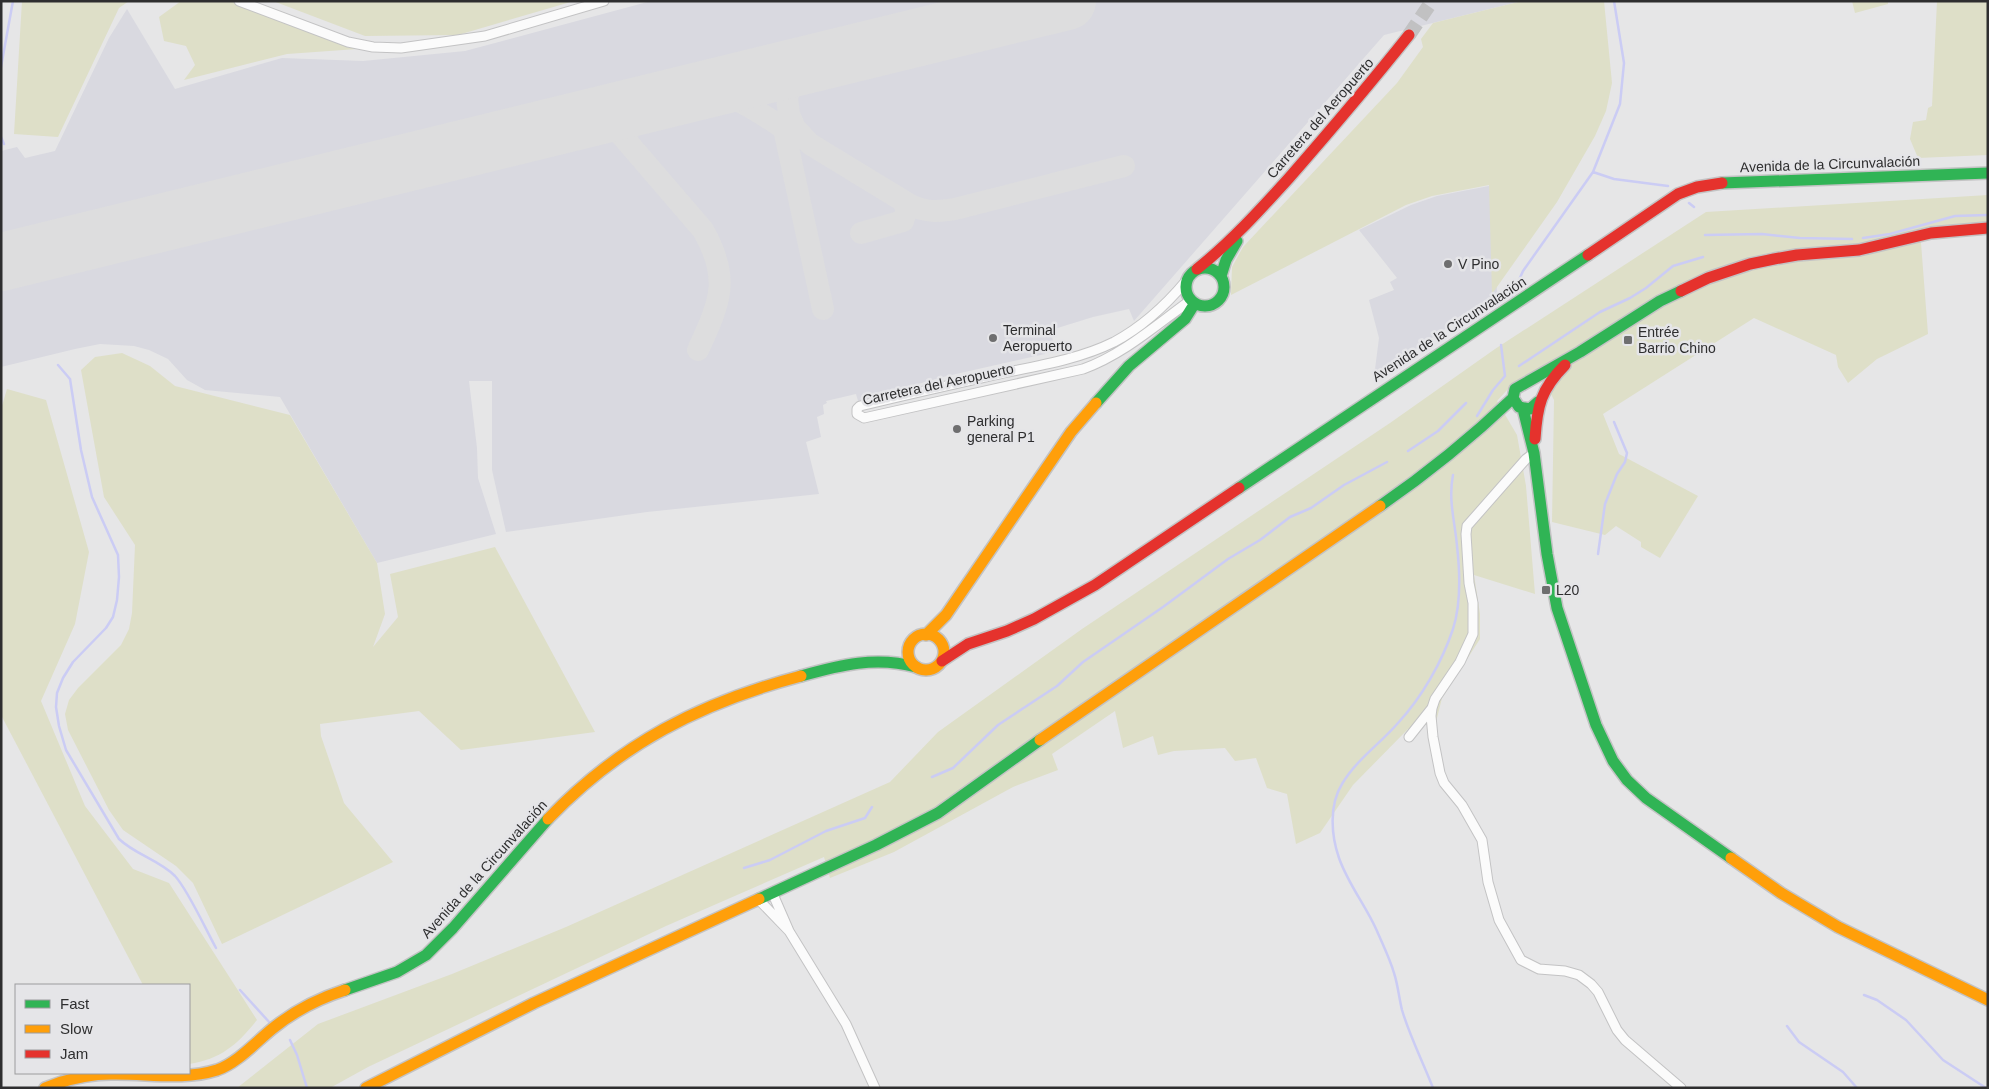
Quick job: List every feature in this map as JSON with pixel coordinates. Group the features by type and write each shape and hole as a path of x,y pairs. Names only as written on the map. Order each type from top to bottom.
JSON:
{"main road":[{"name":"Carretera del Aeropuerto","path":"1197,269 1216,254 1251,219 1332,129 1409,35"},
{"name":"Avenida de la Circunvalación","path":"968,644 1007,631 1034,619 1095,585 1678,194 1697,187 1724,183 1988,173"},
{"name":"Carretera del Aeropuerto","path":"1221,276 1230,252 1251,219"},
{"path":"366,1088 534,1003 884,841 956,802 1098,699 1424,476 1452,454 1513,398 1515,389 1580,352 1660,301 1708,278 1734,269 1797,256 1859,250 1932,233 1988,228"},
{"path":"1180,324 1197,317 1220,298 1223,293 1224,287 1221,276 1217,272 1207,268 1197,269 1192,272 1186,281 1186,291 1193,302 1205,306 1211,305"},
{"path":"926,635 946,616 1072,432 1129,366 1180,324 1189,314 1193,302"},
{"path":"1475,433 1522,409 1533,408 1554,376 1580,352"},
{"path":"1526,383 1534,385 1538,389 1539,400 1534,453"},
{"path":"1513,398 1522,409 1534,453 1546,554 1558,608 1596,725 1613,761 1627,780 1646,798 1780,894 1838,927 1988,1000"},
{"path":"940,642 946,616"},
{"path":"883,661 920,636 926,635 935,637 940,642 944,655 942,661"},
{"path":"940,642 968,644"},
{"path":"911,643 908,653 916,667"},
{"path":"883,661 930,670 968,644"},
{"name":"Avenida de la Circunvalación","path":"45,1088 62,1080 84,1075 110,1074 180,1078 204,1075 216,1071 239,1056 276,1025 304,1006 339,991 407,968 427,954 457,924 567,800 617,757 650,735 695,711 741,692 808,674 883,661"}],"street":[{"path":"239,1 348,42 373,47 400,48 485,36 604,1"},
{"name":"Carretera del Aeropuerto","path":"1186,281 1165,305 1127,334 1099,348 1048,363 860,406 857,409 857,414 864,418 1083,369 1100,362 1140,339 1193,302"},
{"path":"1048,363 1051,376"},
{"path":"983,378 985,390"},
{"path":"914,393 918,405"},
{"path":"1534,453 1526,459 1467,526 1469,583 1473,603 1473,634 1460,662 1435,700 1432,708 1433,737 1440,773 1444,783 1462,805 1482,840 1488,882 1500,920 1521,960 1538,969 1565,971 1579,975 1598,992 1617,1030 1625,1040 1681,1088"},
{"path":"1409,737 1432,708"},
{"path":"772,892 789,931 846,1024 875,1088"},
{"path":"758,899 789,931"}],"shaded area":[{"path":"651,1 1522,1 1384,35 1134,321 1129,309 1093,317 1051,330 1054,347 1044,349 1045,354 943,377 858,401 856,394 826,401 827,403 823,405 824,414 817,417 821,437 806,442 819,494 647,512 506,532 492,470 492,381 469,381 477,448 478,478 496,534 377,563 280,397 205,390 187,380 168,359 149,350 134,346 100,344 1,367 1,151 17,147 25,158 55,151 109,38 127,9 175,89 282,58 363,61 465,51"},
{"path":"1494,185 1497,294 1374,377 1379,338 1369,300 1394,290 1390,282 1397,278 1359,230 1411,205 1437,196"}],"green space":[{"path":"22,1 129,1 119,8 58,137 14,134"},
{"path":"181,1 230,1 357,49 287,54 184,80 195,65 186,46 164,41 159,17"},
{"path":"273,1 574,1 458,35 365,36"},
{"path":"1522,1 1604,1 1612,83 1606,111 1595,136 1557,202 1492,294 1489,185 1432,196 1406,205 1231,295 1232,267 1243,247 1397,83 1423,47 1421,39 1433,23"},
{"path":"1852,1 1888,1 1888,4 1855,13"},
{"path":"1937,1 1988,1 1988,155 1918,158 1910,139 1913,122 1926,120 1928,108 1932,106"},
{"path":"1988,195 1988,234 1920,230 1928,334 1877,359 1848,383 1838,367 1836,355 1754,318 1603,414 1619,454 1698,496 1660,558 1641,547 1641,542 1616,526 1605,535 1552,522 1554,400 1538,369 1508,389 1497,401 1517,435 1526,486 1535,594 1474,575 1480,614 1480,639 1442,698 1436,722 1408,729 1353,785 1320,833 1296,844 1287,794 1267,788 1256,758 1235,761 1225,748 1174,751 1158,755 1153,736 1123,748 1115,711 1052,754 1058,770 1013,787 894,852 830,878 824,857 666,926 368,1067 330,1088 237,1088 318,1024 452,974 566,927 890,782 938,732 1082,629 1390,423 1495,349 1706,212"},
{"path":"122,353 150,366 175,386 290,415 377,563 385,614 373,647 398,617 390,574 495,547 595,732 461,750 419,711 320,724 321,736 344,803 393,862 222,944 193,883 176,866 123,830 109,810 68,730 65,714 69,700 78,688 121,645 129,629 132,613 135,545 104,497 81,370 95,357"},
{"path":"7,389 46,400 89,552 75,624 41,701 85,806 133,869 169,883 257,1020 228,1050 210,1059 190,1064 190,984 142,984 1,715 1,409"}],"waterway":[{"path":"1,67 13,1"},
{"path":"1511,298 1523,271 1593,172 1620,104 1624,63 1614,1"},
{"path":"1,137 4,144"},
{"path":"1593,172 1614,179 1668,186"},
{"path":"1689,203 1694,207"},
{"path":"1863,238 1890,234 1955,216 1988,215"},
{"path":"1705,235 1762,234 1800,238 1852,239"},
{"path":"1519,366 1600,312 1646,288 1673,266 1703,257"},
{"path":"1477,416 1493,390 1505,376 1501,345"},
{"path":"58,365 70,379 81,450 92,497 118,555 119,577 113,617 106,628 73,662 63,678 57,693 56,707 59,726 66,750 119,839 169,870 175,876 191,900 216,948"},
{"path":"1408,451 1438,431 1466,403"},
{"path":"1598,554 1605,504 1617,474 1625,462 1627,453 1614,422"},
{"path":"932,777 953,768 998,725 1057,686 1083,662 1228,559 1260,540 1290,517 1311,508 1344,485 1387,462"},
{"path":"1433,1088 1405,1020 1388,957 1373,922 1347,877 1339,858 1334,840 1333,811 1338,792 1348,775 1391,731 1423,691 1437,666 1453,629 1459,599 1458,556 1452,502 1453,475"},
{"path":"744,868 770,860 826,831 865,818 872,807"},
{"path":"240,990 270,1023"},
{"path":"1864,995 1877,1000 1906,1020 1943,1060 1986,1088"},
{"path":"1787,1026 1799,1042 1843,1072 1857,1088"},
{"path":"290,1040 297,1055 307,1088"}],"taxiway":[{"path":"819,62 807,68 791,85 787,98 789,114 795,128 810,144 917,208 934,211 952,209 1124,166"},
{"path":"701,91 727,96 739,101 796,136"},
{"path":"628,141 627,122 639,106"},
{"path":"577,121 598,121 608,124 617,130 703,230 712,247 720,277 719,290 717,304 698,350"},
{"path":"784,129 823,309"},
{"path":"861,233 903,221 907,209 903,201"}],"runway":[{"path":"1,262 1067,1"}],"tunnel":[{"path":"1409,35 1432,1"}],"traffic: fast":[{"path":"1722,183 1988,173"},
{"path":"1221,276 1226,260 1237,241"},
{"path":"1239,488 1588,255"},
{"path":"1205,268 1212,269 1218,274 1223,280 1224,287 1223,294 1218,300 1212,305 1205,306 1198,305 1192,300 1187,294 1186,287 1187,280 1192,274 1198,269 1205,268"},
{"path":"1538,402 1530,409 1519,407 1513,398 1515,389 1580,352 1660,301 1681,291"},
{"path":"1096,403 1129,366 1185,319 1195,303"},
{"path":"1380,506 1449,455 1513,398"},
{"path":"1523,409 1534,453 1547,554 1557,608 1596,725 1613,761 1627,780 1646,798 1731,858"},
{"path":"801,676 858,663 887,662 916,667"},
{"path":"759,899 876,845 938,813 1040,740"},
{"path":"345,990 397,972 426,955 453,928 548,819"}],"traffic: slow":[{"path":"926,635 946,615 1071,432 1096,403"},
{"path":"1040,740 1380,506"},
{"path":"926,634 938,640 944,652 938,664 926,670 914,664 908,652 914,640 926,634"},
{"path":"548,819 604,768 664,729 729,699 801,676"},
{"path":"1731,858 1781,893 1838,927 1988,1000"},
{"path":"366,1088 534,1003 759,899"},
{"path":"45,1088 85,1076 102,1074 178,1076 217,1070 239,1058 272,1029 297,1011 325,997 345,990"}],"traffic: jam":[{"path":"1197,269 1233,237 1289,178 1409,35"},
{"path":"1588,255 1678,194 1697,187 1722,183"},
{"path":"1681,291 1708,278 1750,264 1774,259 1797,255 1859,250 1931,233 1988,228"},
{"path":"1535,439 1539,407 1545,390 1565,365"},
{"path":"942,661 968,644 1007,631 1034,619 1095,585 1239,488"}],"place":[{"name":"V Pino","path":"1448,264"},
{"name":"Terminal Aeropuerto","path":"993,338"},
{"name":"Entrée Barrio Chino","path":"1628,340"},
{"name":"Parking general P1","path":"957,429"},
{"name":"L20","path":"1546,590"}]}
